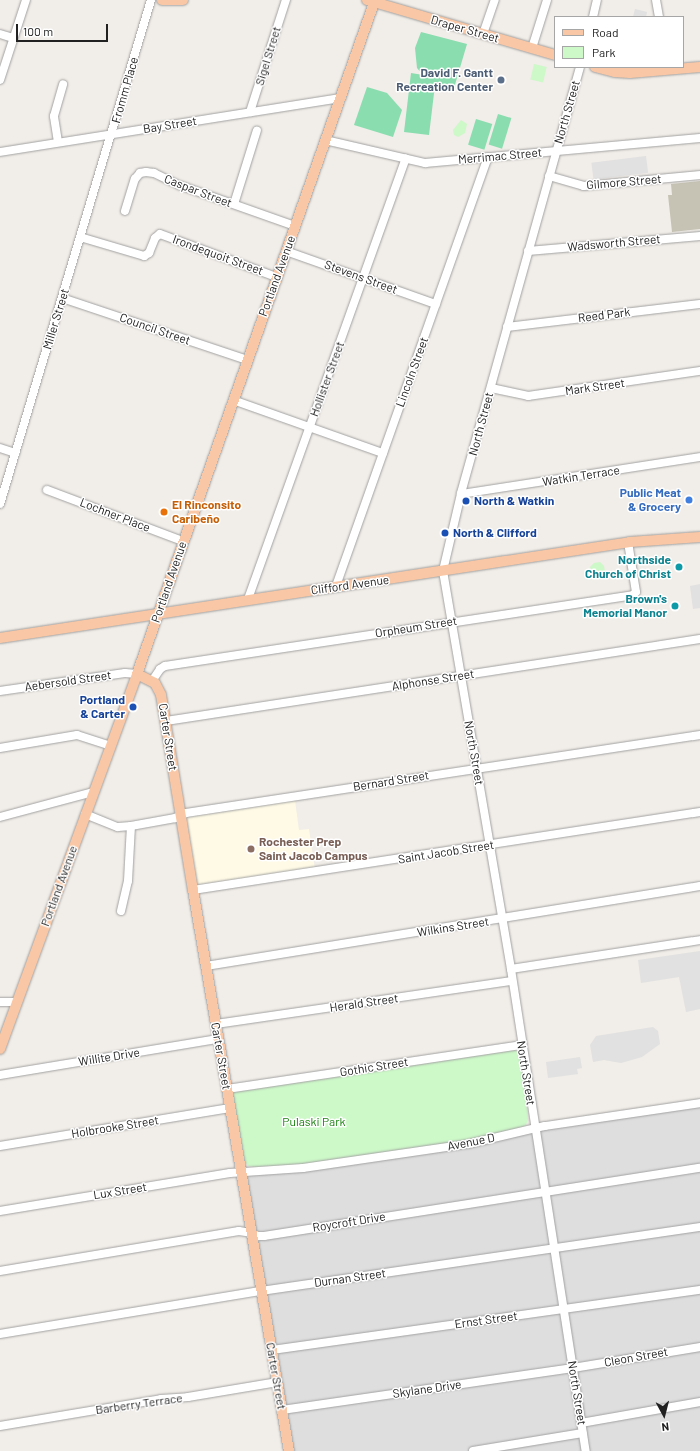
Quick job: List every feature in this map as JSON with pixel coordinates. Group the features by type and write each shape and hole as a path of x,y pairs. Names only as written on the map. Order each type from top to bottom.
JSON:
{"main road":[{"path":"162,0 183,0"},
{"name":"Draper Street","path":"372,1 554,56"},
{"name":"Portland Avenue","path":"0,1049 137,674 340,98 372,1"},
{"path":"684,68 700,67"},
{"path":"600,68 625,73 683,68"},
{"name":"Clifford Avenue","path":"0,638 628,542 700,537"},
{"path":"137,674 152,681"},
{"name":"Carter Street","path":"152,681 160,692 166,721 192,890 289,1451"}],"street":[{"path":"0,80 26,0"},
{"name":"Fromm Place","path":"112,134 151,0"},
{"name":"Sigel Street","path":"250,112 286,0"},
{"path":"483,34 494,0"},
{"path":"532,48 547,0"},
{"path":"593,16 597,0"},
{"path":"656,0 659,16"},
{"path":"0,34 13,38"},
{"name":"North Street","path":"580,68 461,494 443,571 511,969 534,1129 586,1451"},
{"path":"58,142 54,116 64,84"},
{"name":"Bay Street","path":"0,152 340,98"},
{"path":"234,204 257,130"},
{"name":"Miller Street","path":"0,504 112,134"},
{"name":"Merrimac Street","path":"325,140 425,163 700,138"},
{"name":"Lincoln Street","path":"336,586 488,157"},
{"name":"Hollister Street","path":"248,599 406,158"},
{"name":"Caspar Street","path":"126,211 135,179 140,174 146,172 295,226"},
{"name":"Gilmore Street","path":"549,176 584,186 700,175"},
{"name":"Irondequoit Street","path":"80,238 144,256 149,253 155,238 160,234 276,277"},
{"name":"Wadsworth Street","path":"528,252 700,236"},
{"name":"Stevens Street","path":"286,251 436,304"},
{"name":"Council Street","path":"62,298 247,360"},
{"name":"Reed Park","path":"507,327 700,304"},
{"name":"Mark Street","path":"491,388 528,396 700,371"},
{"path":"233,400 383,453"},
{"path":"0,448 15,453"},
{"name":"Watkin Terrace","path":"461,494 700,457"},
{"name":"Lochner Place","path":"47,490 183,541"},
{"name":"Orpheum Street","path":"152,681 160,669 165,666 633,595 636,592 628,542"},
{"name":"Alphonse Street","path":"166,721 700,639"},
{"name":"Aebersold Street","path":"0,691 125,673 137,674"},
{"path":"0,748 77,735 110,746"},
{"name":"Bernard Street","path":"85,814 118,827 130,826 180,816 186,813 700,735"},
{"path":"0,817 93,792"},
{"name":"Saint Jacob Street","path":"192,890 700,812"},
{"path":"121,911 128,881 130,826"},
{"name":"Wilkins Street","path":"206,966 700,886"},
{"path":"511,969 700,940"},
{"name":"Herald Street","path":"216,1024 512,981"},
{"path":"0,1002 17,1002"},
{"name":"Willite Drive","path":"0,1075 218,1039"},
{"name":"Gothic Street","path":"227,1089 521,1044"},
{"name":"Avenue D","path":"241,1172 323,1166 468,1144 534,1129 700,1103"},
{"name":"Holbrooke Street","path":"0,1146 230,1108"},
{"name":"Roycroft Drive","path":"0,1271 239,1231 264,1236 700,1168"},
{"name":"Lux Street","path":"0,1211 241,1172"},
{"name":"Durnan Street","path":"0,1334 261,1290 700,1227"},
{"name":"Ernst Street","path":"272,1350 700,1290"},
{"name":"Cleon Street","path":"573,1368 700,1347"},
{"name":"Skylane Drive","path":"282,1410 573,1368"},
{"name":"Barberry Terrace","path":"0,1426 161,1399 188,1397 278,1382"},
{"path":"582,1423 700,1402"},
{"path":"473,1451 583,1434"}],"shaded area":[{"path":"635,9 647,12 646,16 633,16"},
{"path":"646,156 648,173 593,180 591,163"},
{"path":"700,181 700,229 672,232 668,195 672,195 671,184"},
{"path":"700,584 700,608 693,609 690,586"},
{"name":"Rochester Prep Saint Jacob Campus","path":"295,800 299,830 309,829 315,869 197,885 186,817"},
{"path":"700,951 700,1009 686,1012 679,977 641,983 638,960"},
{"path":"653,1027 658,1031 660,1044 642,1057 621,1063 604,1060 593,1062 590,1045 596,1036"},
{"path":"580,1057 582,1068 577,1069 578,1074 548,1078 546,1062"},
{"path":"700,1103 700,1451 289,1451 241,1172"}],"green space":[{"path":"421,32 467,44 454,88 435,85 429,135 404,132 411,73 423,75 417,68 415,48"},
{"path":"534,64 547,67 543,83 530,80"},
{"path":"367,87 387,93 402,110 393,137 354,125"},
{"path":"498,114 511,118 502,149 489,145"},
{"path":"476,119 492,124 484,150 468,145"},
{"path":"461,120 467,124 465,133 458,137 454,135 453,130"},
{"path":"600,562 604,566 605,572 593,574 590,567 594,563"},
{"name":"Pulaski Park","path":"515,1050 520,1056 528,1119 526,1125 518,1129 466,1140 309,1165 256,1167 248,1166 245,1162 233,1099 234,1092"}],"place":[{"name":"David F. Gantt Recreation Center","path":"501,80"},
{"name":"Public Meat & Grocery","path":"689,500"},
{"name":"North & Watkin","path":"466,501"},
{"name":"El Rinconsito Caribeño","path":"164,512"},
{"name":"North & Clifford","path":"445,533"},
{"name":"Northside Church of Christ","path":"679,567"},
{"name":"Brown's Memorial Manor","path":"675,606"},
{"name":"Portland & Carter","path":"133,707"},
{"name":"Rochester Prep Saint Jacob Campus","path":"251,849"}]}
